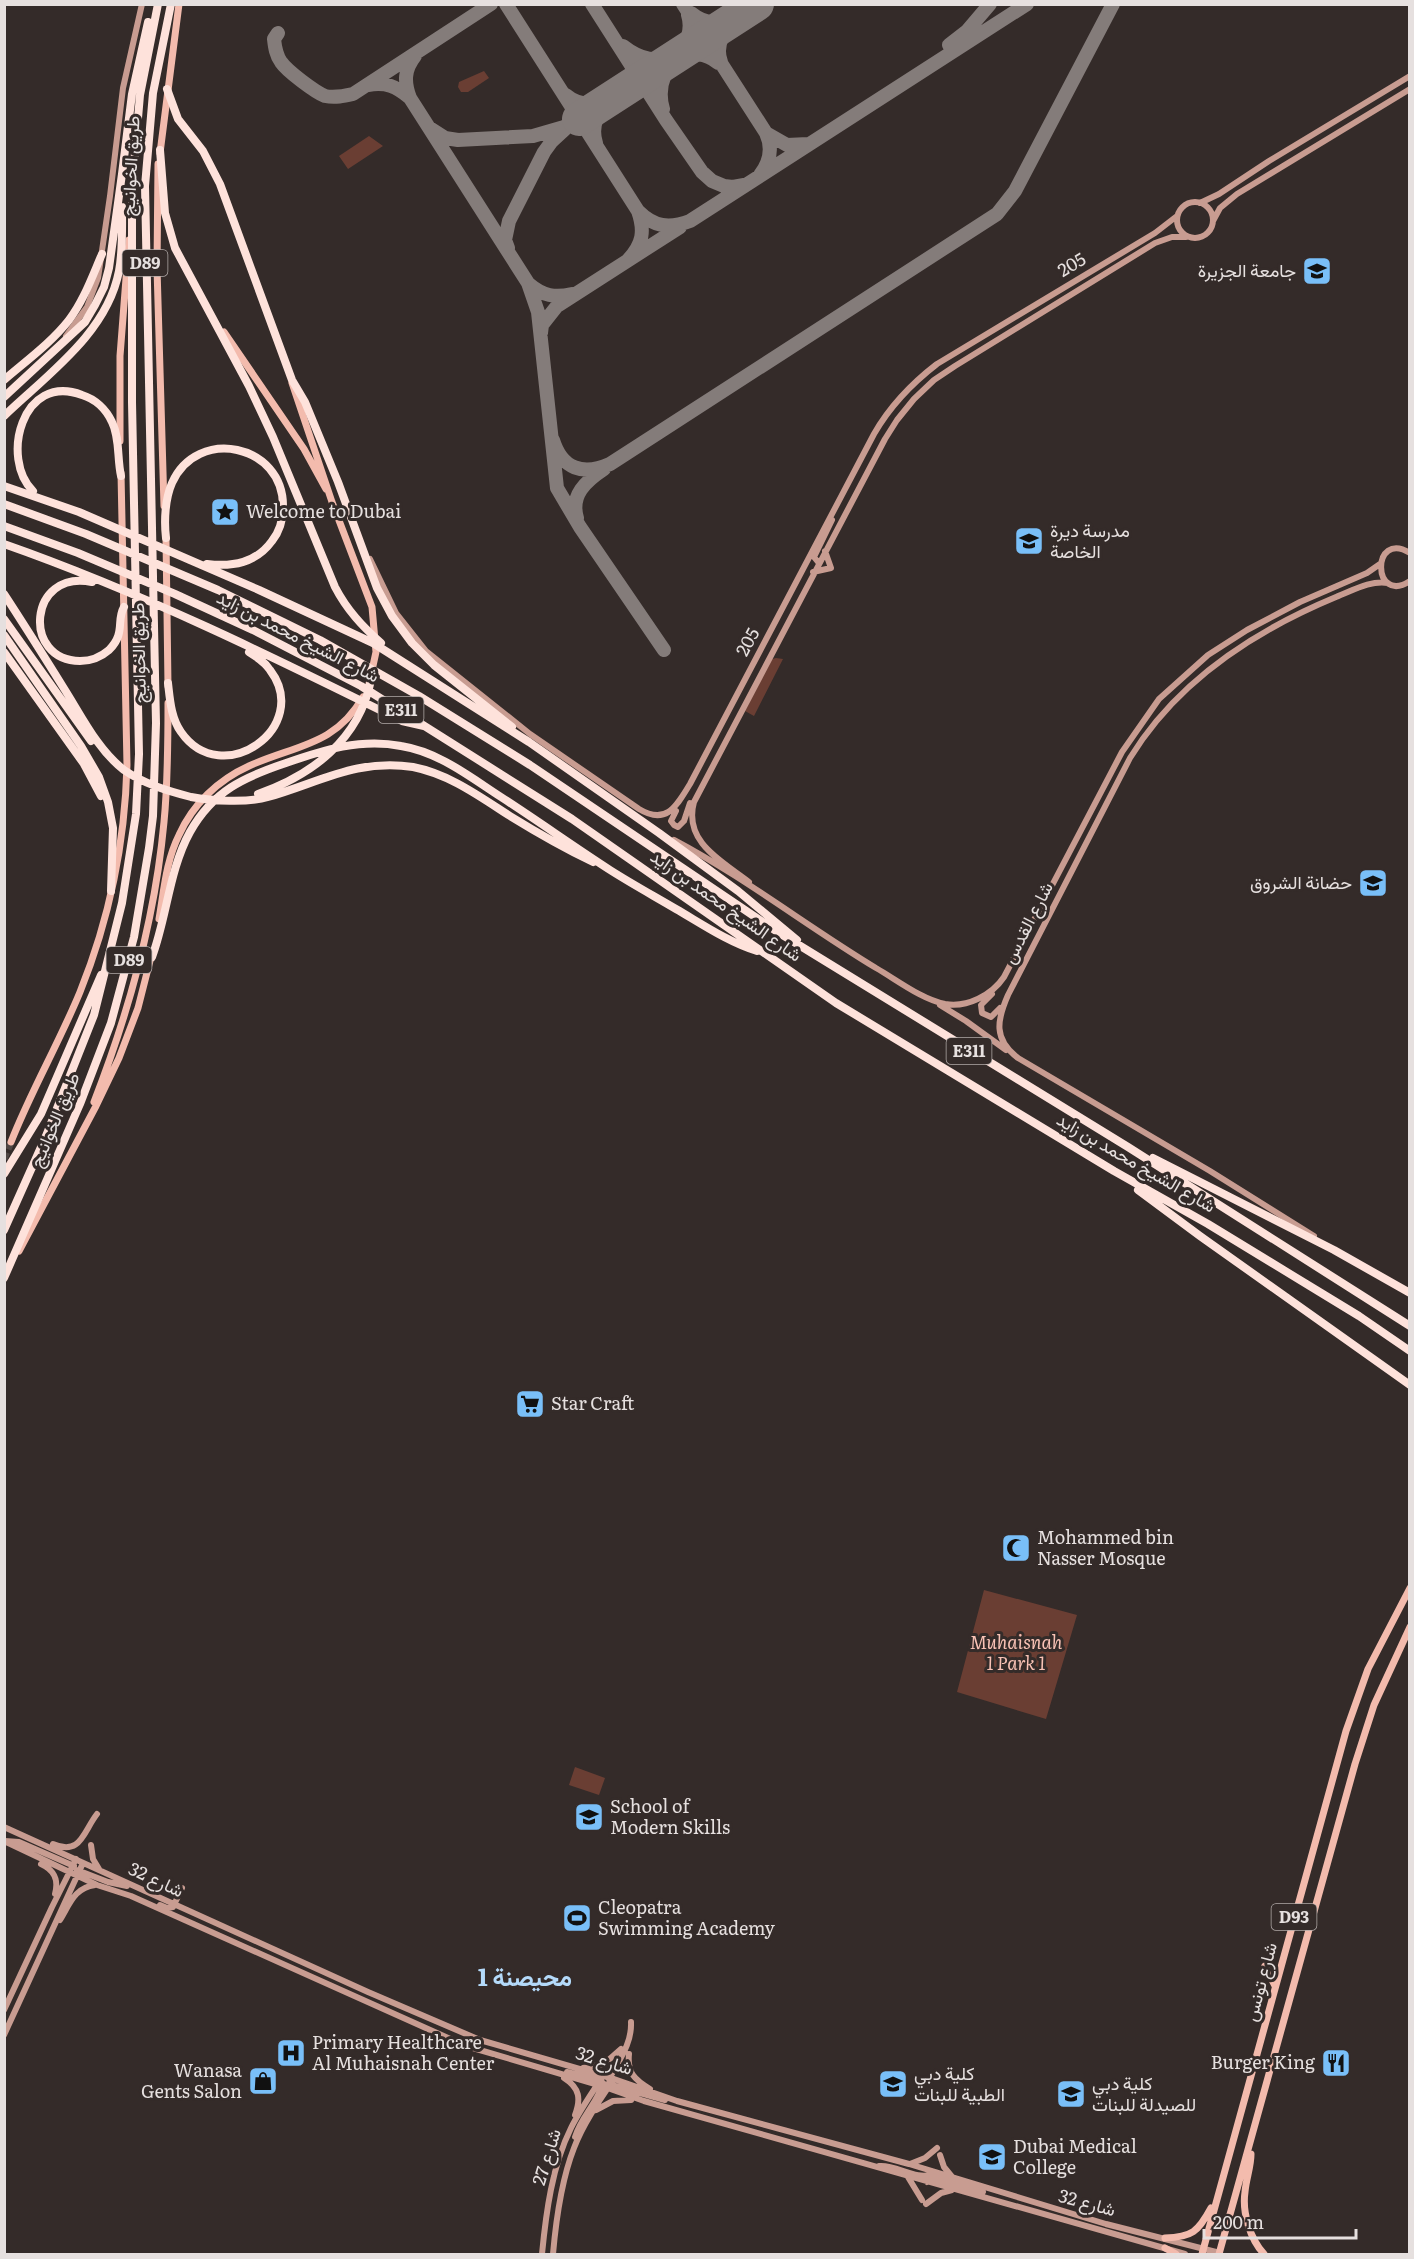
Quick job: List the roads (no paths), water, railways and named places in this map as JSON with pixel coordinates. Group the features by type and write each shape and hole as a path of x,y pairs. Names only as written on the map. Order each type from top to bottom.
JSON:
{"highway":[{"path":"4,397 85,322 104,287 109,268 135,73 156,4"},
{"name":"طريق الخوانيج","path":"4,1230 46,1136 84,1043 97,1003 122,903 136,814 139,754 134,520 132,177 137,119 156,4"},
{"name":"طريق الخوانيج","path":"6,1275 101,1051 120,994 134,937 153,816 156,723 155,620 145,186 153,93 171,4"},
{"path":"167,89 178,119 203,151 224,192 292,380 305,402 384,603 406,637 434,665 530,742"},
{"path":"160,150 164,202 171,235 184,267 206,304 273,437 327,569 344,604 363,626 400,659"},
{"path":"4,416 84,341 106,308 117,281 120,263 122,174"},
{"path":"4,380 55,336 69,319 86,291 102,254"},
{"path":"12,424 27,404 41,395 63,391 86,396 101,406 114,426 121,476"},
{"path":"166,535 168,494 171,484 178,473 197,456 222,448 235,449 252,455 268,466 278,483 283,501 283,515 275,539 267,549 245,562 232,565 198,563"},
{"path":"8,459 15,475 25,487 79,512"},
{"path":"4,486 79,512 198,563 354,633 400,659 530,742 659,833 770,917 810,953"},
{"name":"شارع الشيخ محمد بن زايد","path":"4,504 106,542 210,586 387,677 521,759 810,953 1128,1147 1410,1326"},
{"name":"شارع الشيخ محمد بن زايد","path":"4,526 109,566 243,625 361,686 582,825 836,1003 1114,1171 1208,1224 1359,1316 1410,1351"},
{"path":"4,544 113,587 232,639 402,721 427,726"},
{"path":"113,587 74,580 58,586 41,607 39,625 45,642 65,658 75,661 93,660 108,651 117,639 124,606"},
{"path":"4,594 91,732 116,763"},
{"path":"4,619 94,745 104,755 138,778 166,790 211,800 246,799 266,798 350,769 389,765 415,768 439,775 463,786 538,832 609,870 731,941 766,954"},
{"path":"4,635 91,761 102,785 113,828 111,891"},
{"path":"168,683 171,709 176,722 187,739 195,746 214,754 224,755 242,753 258,745 267,737 278,719 281,698 279,687 266,665 232,639"},
{"path":"4,652 89,772 105,808 113,846"},
{"path":"246,799 289,783 328,755 356,720 367,697 371,680"},
{"path":"152,957 161,931 180,854 189,832 208,807 231,786 245,778 325,750 344,746 373,744 401,746 444,760 609,870"},
{"path":"4,1174 41,1114 108,961"},
{"path":"1128,1147 1204,1182 1334,1250 1410,1293"},
{"path":"1114,1171 1200,1236 1410,1385"},
{"path":"1384,1366 1410,1391"}],"main road":[{"path":"83,1129 111,1057 130,999 152,910 164,821 168,683 157,190 167,89 179,4"},
{"path":"11,1142 26,1104 79,995 94,954 111,891 122,832 127,775 120,356 127,252 132,231"},
{"path":"206,304 303,449 332,502"},
{"path":"6,1275 108,1082 126,1042 152,957 169,859 178,835 196,806 208,793 234,774 325,737 348,717 371,680 376,637 372,607 296,400 292,380"},
{"name":"شارع تونس","path":"1202,2251 1356,1700 1382,1639 1410,1588"},
{"name":"شارع تونس","path":"1219,2254 1316,1898 1361,1744 1386,1676 1410,1627"},
{"path":"1265,1966 1275,1986"},
{"path":"1250,2145 1251,2158 1245,2188 1245,2208 1254,2241 1264,2254"},
{"path":"1165,2238 1183,2237 1198,2229 1217,2198"},
{"path":"1165,2248 1176,2254"}],"street":[{"path":"57,348 90,300 98,278 123,88 142,4"},
{"path":"1410,76 1219,194 1200,203 1187,204 1180,209 1177,216 1178,228 1186,237 1193,239 1202,237 1209,232 1220,208 1237,194 1410,89"},
{"path":"1200,203 1209,209 1213,221"},
{"name":"205","path":"358,538 366,549 390,604 413,637 452,673 530,734 651,815 661,816 672,811 690,784 833,510 883,419 901,395 937,364 1161,229 1177,216"},
{"name":"205","path":"759,893 697,838 692,817 694,802 824,550 890,430 924,389 954,366 1155,243 1172,237 1186,237"},
{"path":"818,562 814,557 830,526 833,510"},
{"name":"شارع القدس","path":"659,833 720,867 843,948 929,999 952,1005 984,996 1000,983 1017,955 1122,752 1152,708 1192,668 1247,630 1300,602 1367,573 1380,564 1383,556 1390,551 1399,549 1410,553"},
{"path":"813,572 831,568 824,550"},
{"path":"1380,564 1381,574 1388,583"},
{"name":"شارع القدس","path":"1010,1053 1002,1040 999,1028 1000,1015 1008,995 1130,758 1150,728 1167,708 1215,664 1261,635 1307,611 1369,584 1388,583 1398,586 1410,581"},
{"path":"1130,758 1125,753 1152,708"},
{"path":"690,784 682,803 672,816 671,821 674,825 678,827 683,824 690,803 699,789"},
{"path":"1008,995 993,1015 987,1017 982,1014 981,1005 1003,984 1017,955"},
{"path":"929,999 966,1021 1010,1053 1238,1187 1334,1250"},
{"path":"38,1842 47,1842 62,1848 74,1846 81,1841 97,1814"},
{"name":"شارع 32","path":"4,1827 77,1862 459,2032 502,2047 575,2067 644,2101 1185,2254"},
{"path":"5,1841 68,1873 78,1873 139,1889"},
{"path":"5,1841 19,1842 77,1862"},
{"path":"91,1845 93,1859 101,1871"},
{"path":"27,1852 33,1860 55,1875 57,1888 51,1907"},
{"path":"4,2010 51,1907 68,1873 77,1862"},
{"path":"4,2035 78,1873 77,1862"},
{"name":"شارع 32","path":"78,1873 97,1885 131,1896 459,2044 487,2054 556,2073 658,2094 909,2164 998,2193 1219,2254"},
{"path":"53,1930 76,1894 83,1888 97,1885"},
{"path":"131,1896 142,1897 167,1908 175,1905 182,1888"},
{"path":"574,2148 579,2126 627,2046 631,2034 631,2022"},
{"path":"575,2067 600,2066 609,2062 621,2049"},
{"path":"629,2054 629,2068 633,2077 658,2094"},
{"path":"543,2069 557,2070 606,2082 647,2096 677,2101"},
{"path":"556,2073 574,2085 579,2094 579,2106 571,2129"},
{"name":"شارع 27","path":"553,2254 565,2180 574,2148 606,2082"},
{"name":"شارع 27","path":"542,2254 555,2176 571,2129 606,2082"},
{"path":"592,2112 607,2103 621,2099 644,2101"},
{"path":"909,2164 925,2158 937,2148"},
{"path":"940,2155 944,2167 954,2178"},
{"path":"875,2167 885,2165 924,2176 930,2176 935,2172"},
{"path":"908,2177 924,2202 941,2193 955,2190"},
{"path":"927,2182 936,2178 988,2193 998,2193"}],"tunnel":[{"path":"4,1159 11,1142"}],"place":[{"name":"جامعة الجزيرة","path":"1317,271"},
{"name":"Welcome to Dubai","path":"225,512"},
{"name":"مدرسة ديرة الخاصة","path":"1029,541"},
{"name":"حضانة الشروق","path":"1373,883"},
{"name":"Star Craft","path":"530,1404"},
{"name":"Mohammed bin Nasser Mosque","path":"1016,1548"},
{"name":"School of Modern Skills","path":"589,1817"},
{"name":"Cleopatra Swimming Academy","path":"577,1918"},
{"name":"Primary Healthcare Al Muhaisnah Center","path":"291,2053"},
{"name":"Burger King","path":"1336,2063"},
{"name":"Wanasa Gents Salon","path":"263,2081"},
{"name":"كلية دبي الطبية للبنات","path":"893,2084"},
{"name":"كلية دبي للصيدلة للبنات","path":"1071,2094"},
{"name":"Dubai Medical College","path":"992,2157"}],"district":[{"name":"محيصنة 1","path":"525,1978"}],"park label":[{"name":"Muhaisnah 1 Park 1","path":"1016,1653"}]}
